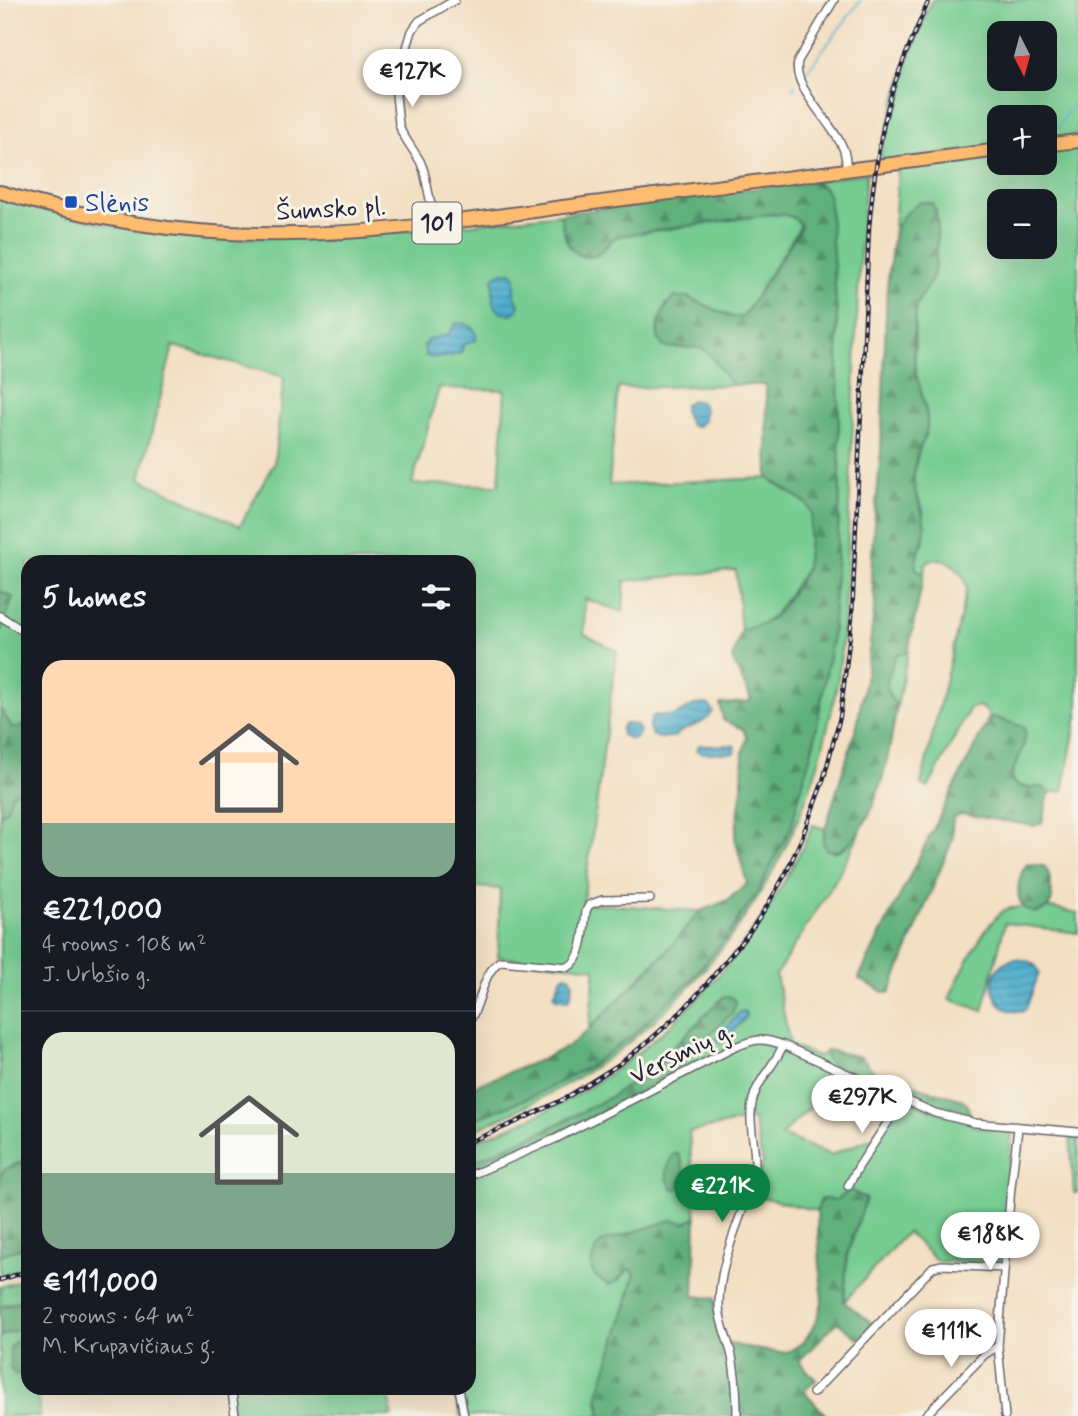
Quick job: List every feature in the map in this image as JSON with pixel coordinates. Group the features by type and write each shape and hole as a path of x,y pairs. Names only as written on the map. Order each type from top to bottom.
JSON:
{"main road":[{"path":"1057,144 1078,141"},
{"name":"Šumsko pl.","path":"0,192 117,221 170,228 215,232 330,233 435,223 987,152"}],"street":[{"path":"435,223 420,161 406,141 400,124 396,95 398,77 412,32 419,21 455,0"},
{"path":"823,0 833,2 798,61 796,69 799,82 842,145 847,170"},
{"path":"0,616 21,630"},
{"path":"476,1008 486,978 493,966 500,961 568,967 573,964 579,954 589,905 602,900 650,899"},
{"name":"Versmių g.","path":"476,1173 555,1139 750,1041 760,1039 783,1045 902,1099 961,1121 1078,1132"},
{"path":"737,1416 736,1385 731,1351 719,1313 720,1297 730,1245 754,1177 750,1107 758,1083 779,1056 783,1045"},
{"path":"848,1186 902,1099"},
{"path":"1005,1416 998,1346 1010,1187 1018,1128"},
{"path":"813,1393 933,1267 943,1265 1004,1268"},
{"path":"925,1416 984,1356 998,1346"},
{"path":"232,1395 235,1416"},
{"path":"460,1395 464,1416"}],"green space":[{"path":"932,0 1078,0 1078,135 1057,138 1057,105 987,105 987,148 879,162 902,80"},
{"path":"1078,145 1078,719 1063,792 1049,794 1043,787 1019,786 1013,782 1013,769 1025,740 993,717 989,718 988,713 980,706 970,708 928,788 921,784 967,589 958,569 946,561 939,559 926,564 924,574 916,569 915,562 924,540 923,509 915,492 913,478 927,425 915,369 915,319 920,296 934,273 938,222 936,210 905,214 894,230 898,168 987,157 987,175 1057,175 1057,148"},
{"path":"867,173 860,255 842,646 830,716 802,809 768,880 748,913 725,945 672,1004 617,1052 591,1069 476,1130 476,1118 533,1096 590,1066 632,1036 691,980 726,938 757,893 791,827 814,742 832,639 840,496 837,316 829,196 824,187 810,181"},
{"path":"810,181 824,187 829,196 837,316 840,496 832,639 814,742 791,827 757,893 726,938 691,980 632,1036 590,1066 533,1096 476,1118 476,1085 543,1059 572,1044 640,979 700,911 726,901 747,884 735,838 742,788 743,752 747,738 743,729 723,720 720,704 747,702 751,699 732,659 741,631 773,617 800,580 806,569 812,513 807,504 768,478 766,385 732,385 708,352 701,348 664,347 658,335 662,314 675,297 687,297 732,317 743,317 798,232 801,225 798,221 788,216 772,214 618,236 597,255 587,257 573,251 564,235 560,214"},
{"path":"0,196 129,230 223,239 429,229 560,214 566,240 585,257 600,252 618,236 772,214 792,217 801,225 743,317 732,317 687,297 675,297 666,304 657,329 664,347 701,348 708,352 732,385 618,388 609,485 768,478 807,504 812,513 806,569 774,616 762,624 741,631 736,570 625,581 623,612 585,599 584,634 617,651 583,903 700,911 671,946 589,1029 595,968 498,957 500,889 476,887 476,555 21,555 20,727 12,727 0,709 0,633 13,597 0,591","holes":["464,323 473,328 476,340 463,345 462,351 442,356 444,337 450,334 452,329","173,346 284,377 274,463 240,526 140,479","439,388 505,390 499,485 412,484"]},
{"path":"920,202 932,203 937,226 933,276 917,304 914,332 915,367 927,419 914,477 925,528 916,569 924,574 908,652 895,657 888,677 887,688 897,706 878,793 863,825 853,839 835,851 826,849 823,841 857,725 875,601 871,573 881,451 887,287 894,230 905,214"},
{"path":"0,591 13,597 0,633"},
{"path":"908,652 897,706 887,688 888,677 895,657"},
{"path":"0,709 12,727 20,727 21,789 12,794 7,809 0,815"},
{"path":"989,718 1024,727 1025,741 1012,778 1019,787 1041,787 1049,794 1042,823 1034,826 961,814 954,817 952,841 890,992 885,993 859,979 860,975"},
{"path":"21,789 21,1162 0,1176 0,815 7,809 12,794"},
{"path":"813,825 825,829 823,841 826,849 834,852 845,848 861,830 838,876 776,975 790,1045 818,1057 825,1052 827,1060 969,1119 972,1126 1012,1131 1001,1264 937,1261 907,1232 844,1302 847,1256 851,1240 851,1190 835,1200 821,1199 817,1211 753,1195 763,1163 753,1119 689,1132 696,1217 684,1223 671,1220 617,1282 628,1270 631,1269 635,1273 598,1402 601,1416 460,1416 456,1395 476,1395 476,1169 529,1147 635,1093 723,997 653,1068 609,1098 550,1128 476,1160 476,1140 568,1100 634,1055 697,999 750,936 773,901","holes":["835,1076 895,1104 872,1138 831,1155 781,1135 813,1105"]},
{"path":"1027,864 1044,866 1049,876 1051,902 1039,912 1027,910 1018,894 1021,874"},
{"path":"1024,907 1033,911 1051,908 1078,913 1078,933 1005,923 983,1011 949,999 991,923 1007,909"},
{"path":"728,996 736,1002 733,1012 662,1077 593,1117 476,1169 476,1160 550,1128 609,1098 653,1068 723,997"},
{"path":"827,1050 861,1057 891,1086 909,1084 963,1100 969,1108 969,1119 917,1104 831,1064 827,1060"},
{"path":"1070,1136 1078,1136 1078,1192 1074,1193"},
{"path":"674,1154 678,1154 683,1166 678,1189 674,1189 667,1177 669,1162"},
{"path":"21,1163 21,1248 0,1255 0,1176 5,1169"},
{"path":"851,1190 866,1199 847,1256 844,1302 873,1324 859,1339 837,1322 799,1361 816,1380 804,1391 827,1416 601,1416 598,1394 635,1273 631,1269 610,1285 597,1278 592,1272 591,1263 602,1242 671,1220 684,1223 696,1217 694,1296 715,1298 716,1321 721,1339 746,1348 785,1352 805,1340 822,1302 817,1211 821,1199 835,1200"},
{"path":"21,1248 21,1270 0,1276 0,1255"},
{"path":"21,1280 21,1300 0,1307 0,1287"},
{"path":"21,1300 21,1328 0,1336 0,1307"},
{"path":"21,1328 21,1340 13,1344 21,1364 21,1395 38,1395 40,1416 0,1416 0,1336"},
{"path":"21,1339 21,1375 11,1369 10,1348"},
{"path":"229,1395 389,1395 392,1416 232,1416"}],"water":[{"path":"504,272 515,275 515,297 519,305 517,311 510,314 501,313 493,303 493,278"},
{"path":"458,323 472,327 476,340 463,345 460,353 439,358 426,356 424,346 427,340 449,334"},
{"path":"692,400 701,402 705,410 704,421 696,427 690,425 684,410 684,404"},
{"path":"694,705 709,705 713,712 704,721 676,736 660,738 652,735 649,728 652,717 674,716"},
{"path":"624,724 637,725 640,732 636,738 622,735"},
{"path":"699,745 735,746 734,753 703,753 698,752"},
{"path":"1015,959 1033,964 1039,973 1026,1009 1015,1011 1005,1008 998,1001 993,982 996,972 1003,964"},
{"path":"565,975 571,977 573,984 570,999 567,1000 554,995"},
{"path":"743,1011 746,1017 725,1040 718,1041 717,1037"}],"waterway":[{"path":"803,76 861,0"},
{"path":"792,90 795,85"},
{"path":"1057,127 1078,98"}],"railway":[{"path":"476,1139 564,1099 618,1065 681,1012 748,934 786,873 801,840 823,781 840,717 852,617 869,227 877,161 895,83 929,0"},
{"path":"0,1280 21,1273"}],"place":[{"name":"Slėnis","path":"71,202"}]}
